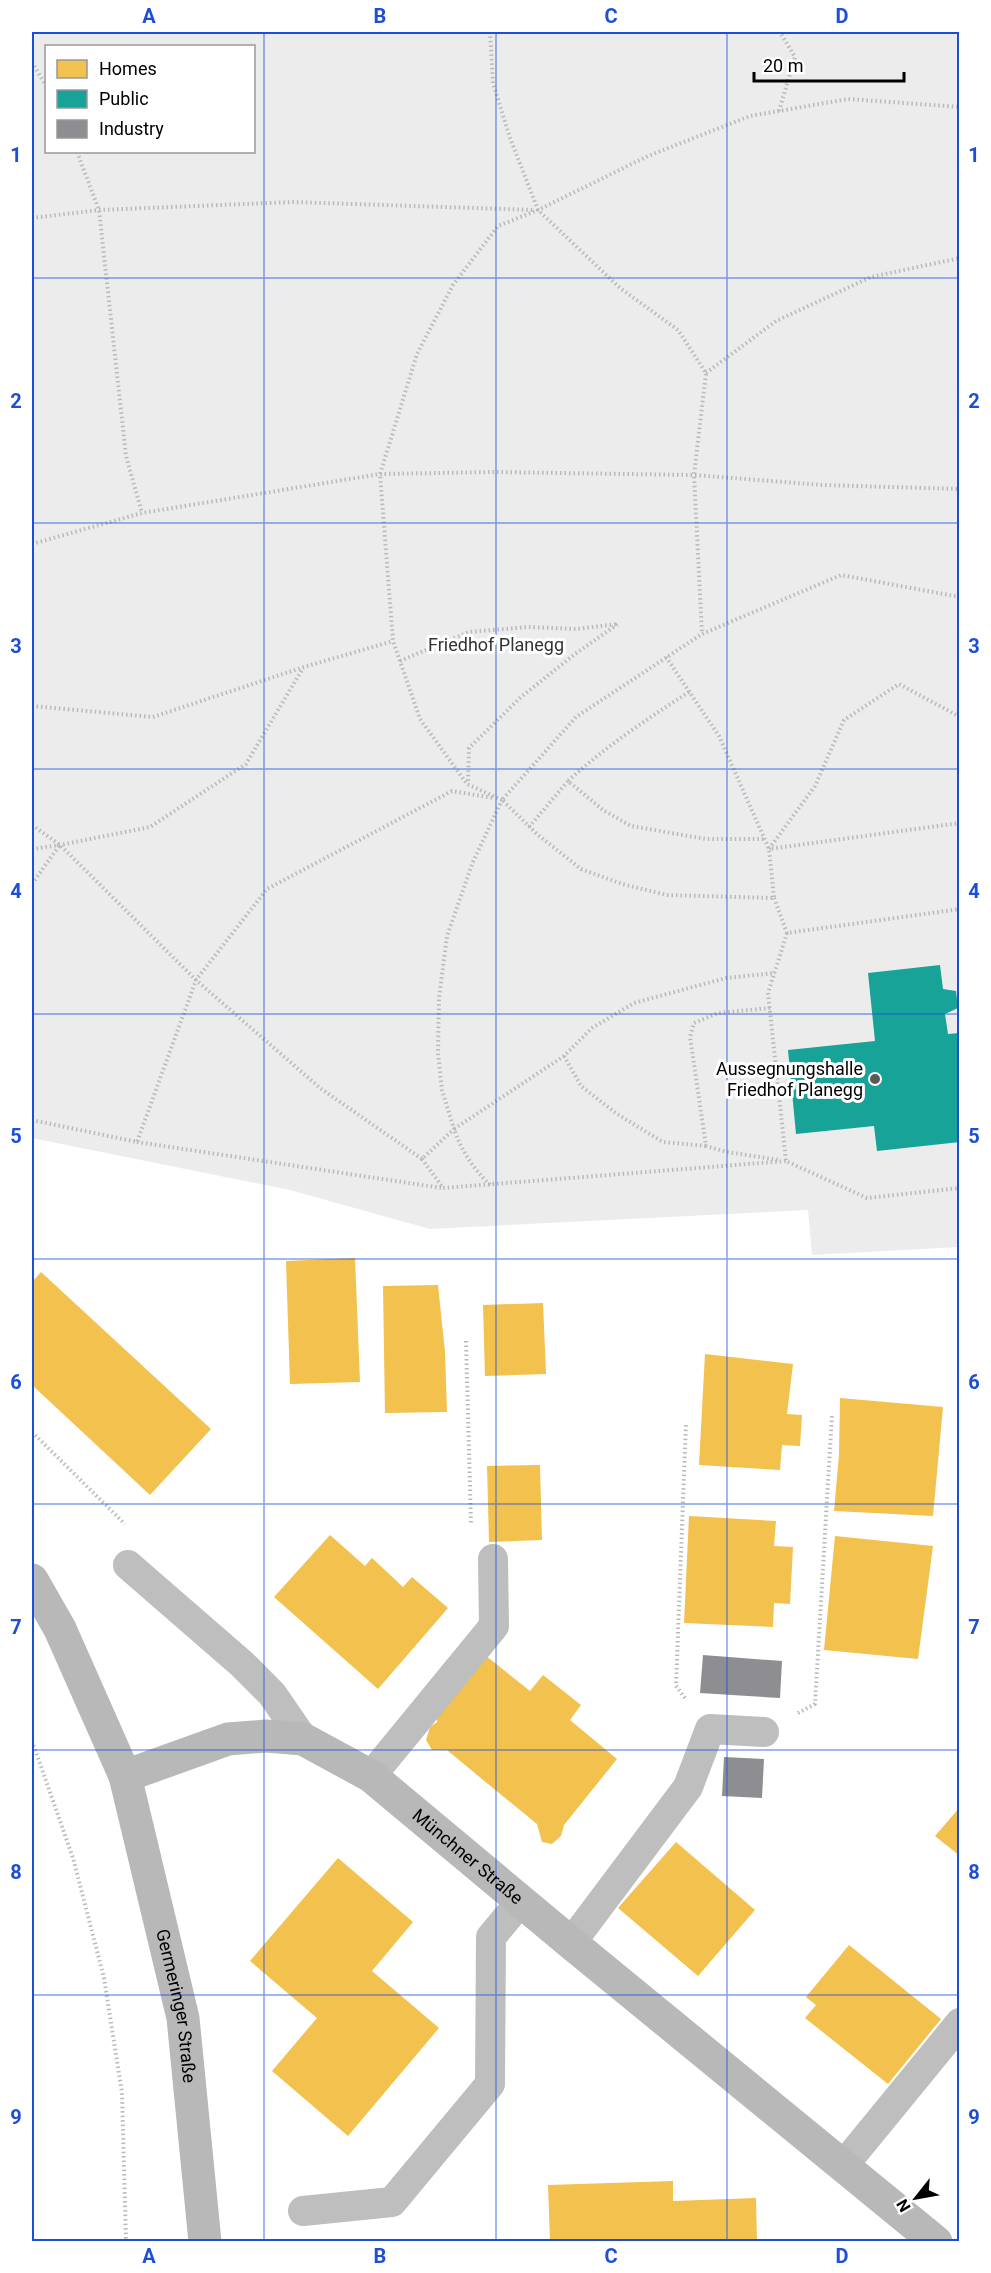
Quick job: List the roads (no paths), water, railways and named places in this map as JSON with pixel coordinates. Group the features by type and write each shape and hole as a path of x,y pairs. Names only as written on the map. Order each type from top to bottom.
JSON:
{"main road":[{"path":"32,1580 60,1629 125,1776"},
{"name":"Münchner Straße","path":"125,1776 228,1739 266,1736 303,1739 372,1776 571,1943 936,2241"},
{"name":"Germeringer Straße","path":"125,1776 183,2018 205,2241"}],"lane":[{"path":"372,1776 494,1626 493,1559"},
{"path":"128,1565 242,1664 272,1694 303,1739"},
{"path":"571,1943 688,1787 710,1729 764,1732"},
{"path":"303,2211 392,2202 490,2084 491,1937 521,1901"},
{"path":"843,2166 960,2023"}],"place":[{"name":"Aussegnungshalle Friedhof Planegg","path":"875,1079"}],"park label":[{"name":"Friedhof Planegg","path":"496,645"}]}
